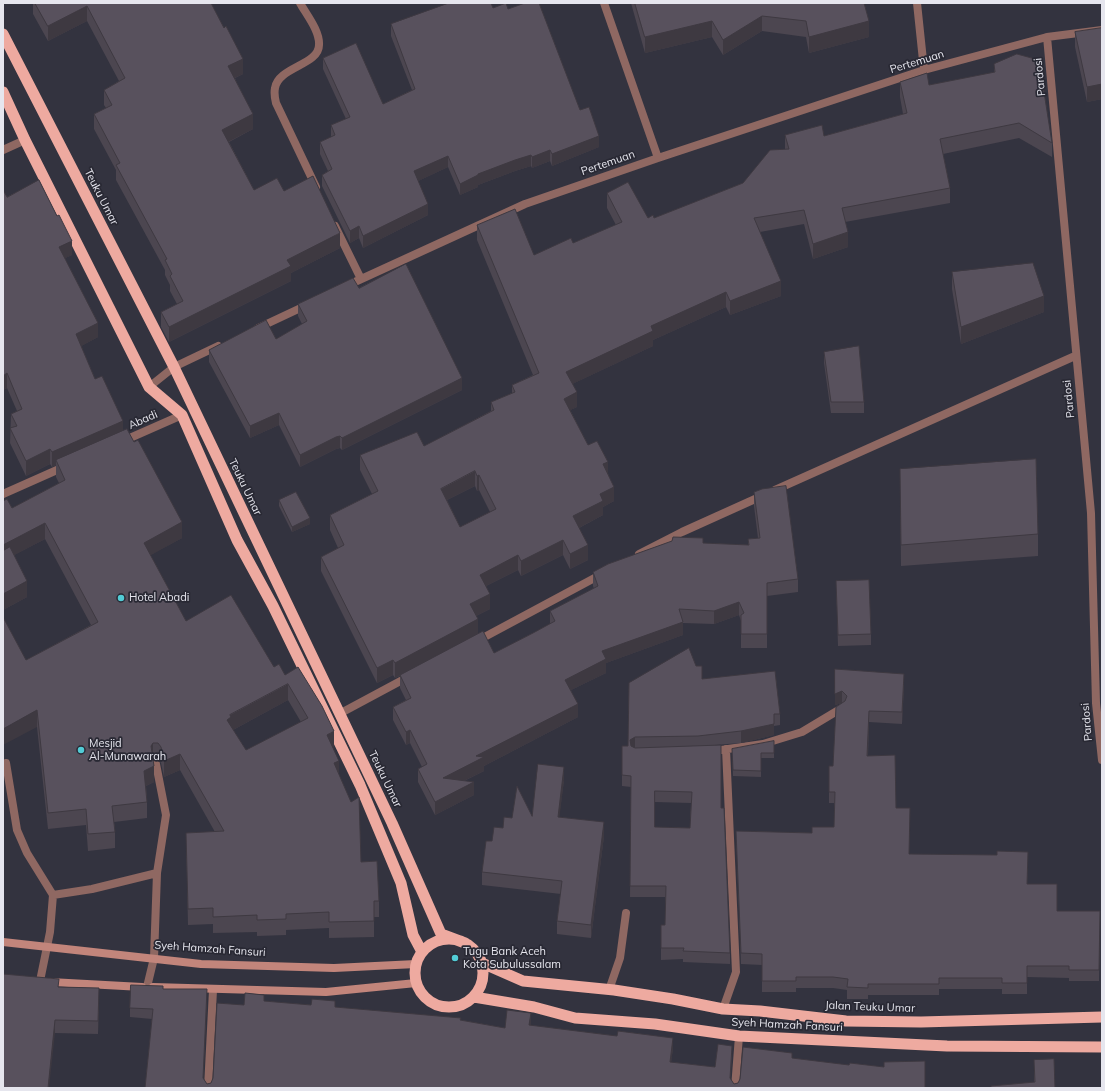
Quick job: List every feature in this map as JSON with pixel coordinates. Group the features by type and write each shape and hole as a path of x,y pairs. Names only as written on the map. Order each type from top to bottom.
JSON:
{"highway":[{"name":"Teuku Umar","path":"3,34 174,367 392,824 441,934 465,942"},
{"path":"3,92 25,140 149,387 182,415 237,540 273,606 360,785 401,883 413,935 422,952"},
{"path":"454,939 465,942 476,951 482,963 484,977 482,985 474,997 459,1006 441,1007 425,998 416,983 416,964 422,952 431,944 442,940 454,939"},
{"path":"482,963 523,981 614,990"},
{"name":"Jalan Teuku Umar","path":"614,990 723,1009 760,1011 846,1021 921,1022 1102,1018"},
{"name":"Syeh Hamzah Fansuri","path":"474,997 534,1007 574,1018 655,1024 739,1036 947,1046 1102,1047"}],"main road":[{"name":"Syeh Hamzah Fansuri","path":"3,942 201,964 334,968 416,964"},
{"path":"36,981 213,990 326,992 416,983"}],"street":[{"path":"300,3 318,38 318,52 283,75 277,82 275,95 276,103 320,195"},
{"path":"604,3 658,158"},
{"path":"917,3 924,70"},
{"name":"Pertemuan","path":"339,289 525,204 658,158 924,70 1047,37 1102,30"},
{"name":"Pardosi","path":"1047,37 1070,272 1075,356 1091,514 1096,703 1102,760"},
{"path":"3,150 25,140"},
{"path":"330,216 361,279"},
{"path":"253,330 318,300"},
{"path":"149,387 174,367 224,343"},
{"path":"633,558 682,532 1075,356"},
{"name":"Abadi","path":"117,444 182,415"},
{"path":"3,494 74,463"},
{"path":"472,643 612,569"},
{"path":"339,714 416,673"},
{"path":"710,751 763,744 802,732 842,708"},
{"path":"723,1009 736,972 726,750"},
{"path":"6,763 17,830 27,853 53,895 50,932 36,981"},
{"path":"147,987 154,958 157,873 166,815 156,764"},
{"path":"53,895 92,889 157,873"},
{"path":"614,990 610,987 620,958 626,913"},
{"path":"208,1088 213,990"},
{"path":"735,1088 739,1036"}],"building":[{"path":"35,3 211,3 224,28 226,26 243,59 228,66 253,114 222,130 254,190 277,178 284,191 313,176 340,233 287,260 291,266 169,327 161,312 183,301 170,276 172,274 165,260 167,259 116,165 120,163 94,114 112,105 104,90 125,78 87,6 48,26"},
{"path":"449,3 491,3 493,8 506,3 508,9 525,3 539,3 580,110 589,107 599,136 552,154 550,150 532,157 531,155 515,160 478,174 460,184 448,156 414,171 428,204 363,236 359,226 350,231 322,175 332,169 320,142 335,135 331,125 350,117 323,58 356,43 383,104 415,89 391,24"},
{"path":"635,3 864,3 869,21 809,37 806,21 762,16 723,40 712,21 645,37"},
{"path":"1102,28 1102,84 1087,87 1075,32"},
{"path":"1017,54 1039,60 1052,143 1019,123 940,139 950,188 842,208 848,232 813,244 804,210 754,218 781,281 730,301 726,292 651,326 653,331 566,372 577,392 564,399 588,445 597,441 608,462 603,464 614,487 600,494 603,501 573,516 588,545 570,554 563,540 521,561 518,555 480,575 490,594 470,604 478,619 395,663 393,660 377,668 321,557 344,545 330,515 378,491 360,455 417,432 424,446 494,410 491,402 515,392 512,385 539,373 477,225 515,209 534,255 571,238 573,243 622,222 607,193 628,182 648,218 653,215 654,218 743,183 770,150 789,149 785,135 822,125 824,136 907,113 900,82 927,73 929,85 995,72 994,64","holes":["475,471 477,476 479,475 496,509 460,527 441,489"]},
{"path":"39,180 57,216 59,215 72,241 59,247 98,323 76,334 95,379 102,376 123,421 52,452 50,449 26,461 10,428 17,426 11,414 22,409 7,373 3,376 3,190 7,197"},
{"path":"1033,263 1044,296 961,327 952,272"},
{"path":"406,264 462,378 342,438 340,436 336,437 300,455 279,413 250,426 209,350 266,320 276,339 307,321 298,304 353,278 359,288"},
{"path":"859,346 864,402 831,402 824,352"},
{"path":"127,429 134,442 138,440 182,522 144,543 186,621 231,595 274,667 279,664 285,675 298,667 322,706 334,731 327,735 339,761 334,763 351,802 359,797 361,862 377,861 379,901 374,901 374,921 329,922 329,912 286,914 286,919 257,920 257,915 213,917 213,908 188,909 186,833 224,831 180,754 164,761 161,747 158,743 153,743 151,746 154,766 144,771 147,802 112,806 115,832 88,834 86,809 48,813 37,710 3,729 3,617 26,660 98,622 45,523 3,545 3,501 7,499 12,508 65,480 56,460","holes":["288,684 308,718 246,750 227,720 231,717 230,715"]},
{"path":"1036,459 1038,534 901,545 900,469"},
{"path":"786,486 798,579 767,583 767,634 741,634 741,615 744,613 739,602 714,611 679,609 683,622 602,651 606,659 565,680 578,704 476,756 484,757 443,778 474,782 435,802 418,769 427,764 410,730 406,732 393,707 411,698 400,675 483,631 494,653 555,621 550,611 598,586 593,572 608,564 672,541 673,537 703,538 703,543 749,545 748,539 760,538 754,492 762,489"},
{"path":"296,492 310,518 292,527 279,500"},
{"path":"10,547 27,581 3,594 3,551"},
{"path":"869,580 871,634 838,635 836,581"},
{"path":"689,648 696,666 702,666 702,679 775,671 780,714 774,714 774,724 741,731 698,736 635,737 630,740 631,746 635,748 721,745 721,808 724,808 730,953 683,951 684,948 661,948 661,925 665,925 666,886 630,886 631,776 622,775 622,746 628,746 629,683","holes":["655,791 692,792 690,828 655,827"]},
{"path":"835,669 904,674 902,712 869,711 867,756 895,755 896,808 910,808 909,854 997,855 997,851 1028,852 1027,884 1057,884 1057,911 1100,911 1099,970 1069,970 1069,966 1027,966 1027,983 1002,983 1002,978 939,978 939,984 868,984 868,988 847,987 848,979 833,977 796,977 796,981 762,981 762,954 741,953 736,831 812,833 812,827 834,827 835,792 829,792 829,766 833,766 836,707 845,701 847,696 842,691 835,694"},
{"path":"774,741 774,753 761,753 761,771 733,770 732,749"},
{"path":"538,764 564,767 558,817 604,822 591,925 557,921 562,881 482,872 486,841 492,841 494,827 503,828 504,817 512,818 517,786 532,816"},
{"path":"3,974 59,979 58,987 99,988 98,1021 55,1020 48,1088 3,1088"},
{"path":"131,985 163,986 163,989 207,989 203,1078 207,1084 211,1083 213,1078 217,1003 244,1005 245,993 264,995 264,1001 311,1005 312,999 335,1001 335,1007 461,1018 460,1020 505,1028 507,1010 531,1013 529,1025 617,1036 618,1031 673,1038 670,1062 715,1067 718,1044 732,1046 730,1078 734,1084 738,1083 740,1079 743,1047 792,1053 792,1058 849,1065 850,1063 884,1067 884,1062 925,1061 925,1088 145,1088 153,1009 130,1008"},
{"path":"1054,1059 1055,1088 991,1088 991,1086 1035,1082 1034,1060"}],"place":[{"name":"Hotel Abadi","path":"121,598"},
{"name":"Mesjid Al-Munawarah","path":"81,750"},
{"name":"Tugu Bank Aceh Kota Subulussalam","path":"455,958"}]}
